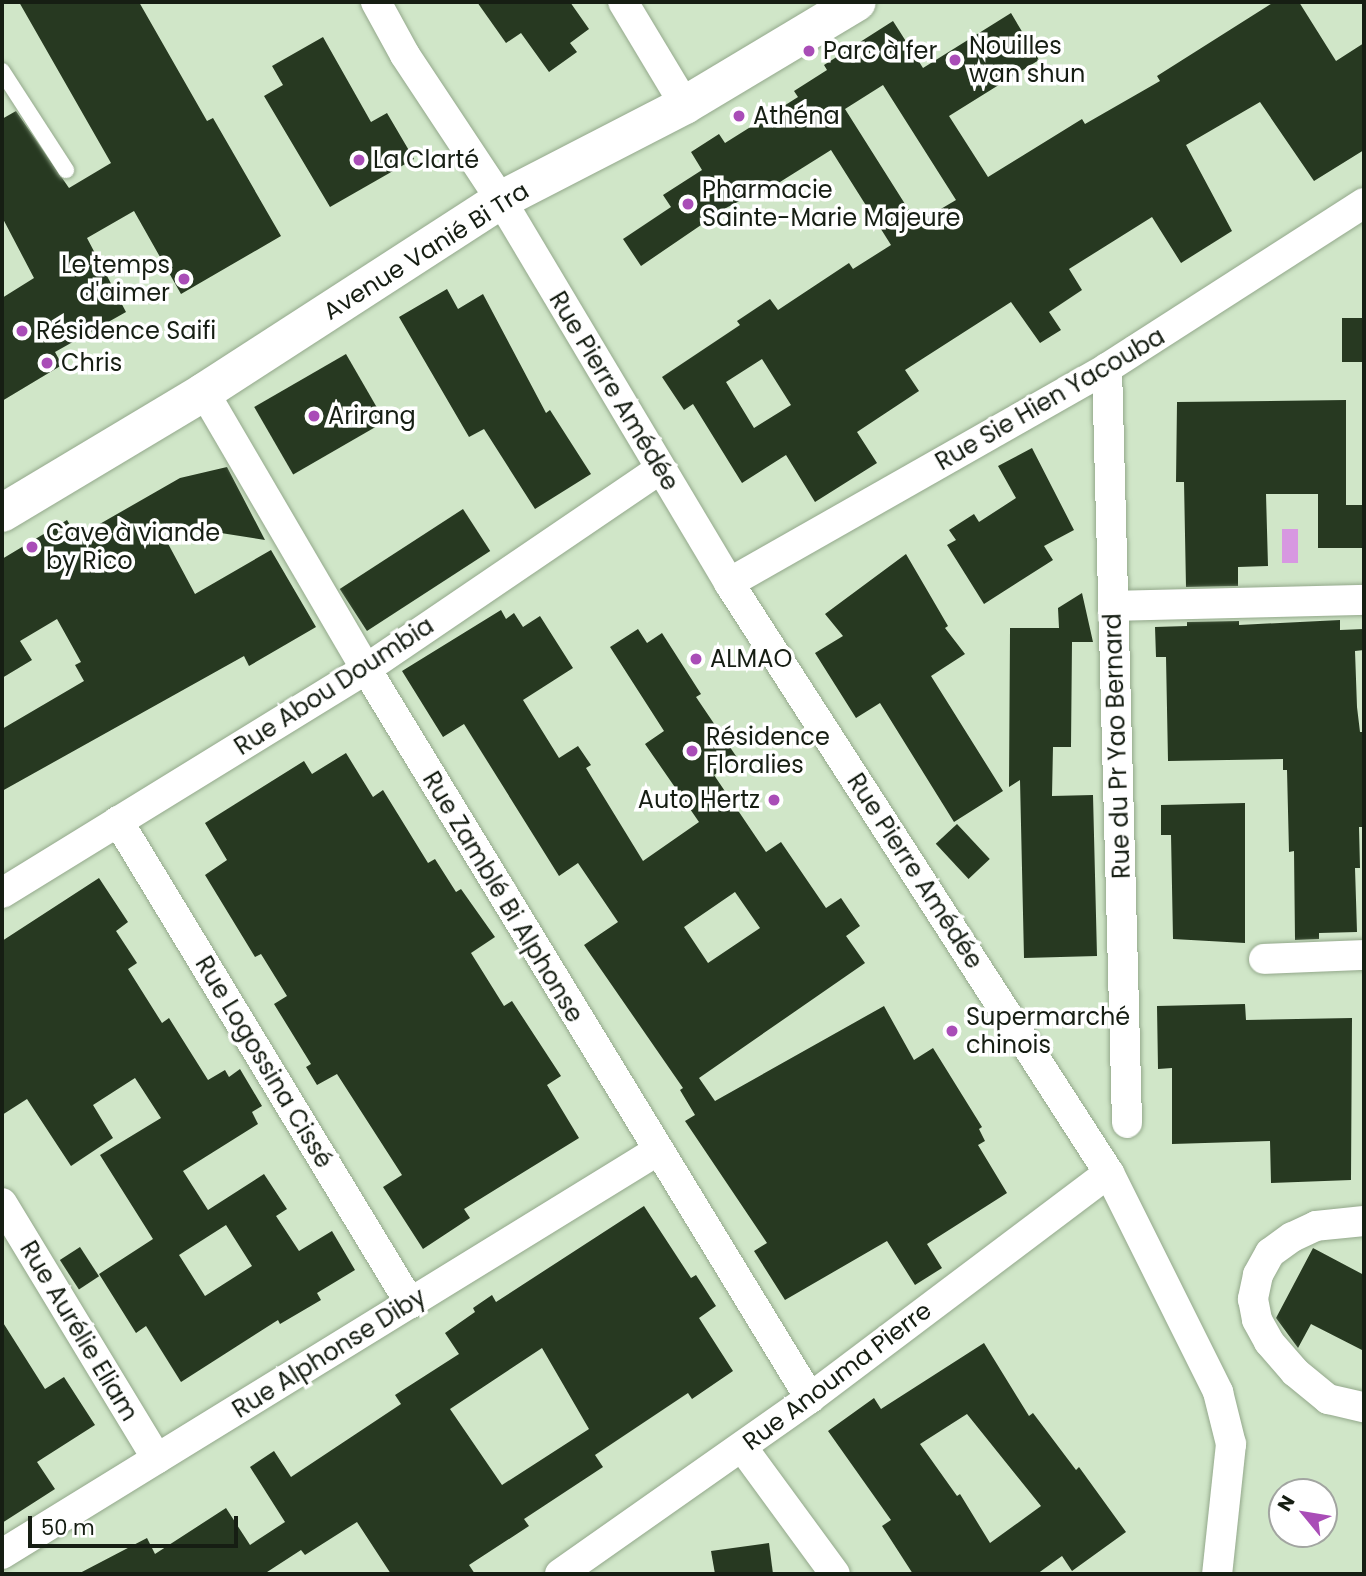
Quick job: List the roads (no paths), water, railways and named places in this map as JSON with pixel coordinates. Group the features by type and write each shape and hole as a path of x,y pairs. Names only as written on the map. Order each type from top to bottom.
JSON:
{"street":[{"name":"Rue Pierre Amédée","path":"376,2 411,64 501,200 729,583 1109,1173 1221,1405 1231,1444 1217,1574"},
{"path":"623,2 685,105"},
{"name":"Avenue Vanié Bi Tra","path":"2,513 204,392 501,200 685,105 857,2"},
{"name":"Rue Sie Hien Yacouba","path":"729,583 1107,368 1364,203"},
{"name":"Rue du Pr Yao Bernard","path":"1107,368 1127,1123"},
{"name":"Rue Zamblé Bi Alphonse","path":"204,392 366,669 657,1151 810,1398"},
{"name":"Rue Abou Doumbia","path":"2,893 366,669 660,469"},
{"path":"1114,606 1364,600"},
{"name":"Rue Logossina Cissé","path":"118,821 410,1303"},
{"path":"1264,959 1364,955"},
{"name":"Rue Alphonse Diby","path":"2,1554 657,1151"},
{"name":"Rue Anouma Pierre","path":"560,1574 810,1398 1109,1173"},
{"name":"Rue Aurélie Eliam","path":"2,1203 157,1459"},
{"path":"1364,1221 1316,1226 1292,1237 1270,1253 1258,1275 1254,1299 1257,1320 1269,1342 1295,1372 1328,1398 1364,1407"},
{"path":"742,1447 835,1574"}],"lane":[{"path":"2,71 66,170"}],"place":[{"name":"Parc à fer","path":"809,51"},
{"name":"Nouilles wan shun","path":"955,60"},
{"name":"Athéna","path":"739,116"},
{"name":"La Clarté","path":"359,160"},
{"name":"Pharmacie Sainte-Marie Majeure","path":"688,204"},
{"name":"Le temps d'aimer","path":"184,279"},
{"name":"Résidence Saifi","path":"22,331"},
{"name":"Chris","path":"47,363"},
{"name":"Arirang","path":"314,416"},
{"name":"Cave à viande by Rico","path":"32,547"},
{"name":"ALMAO","path":"696,659"},
{"name":"Résidence Floralies","path":"692,751"},
{"name":"Auto Hertz","path":"774,800"},
{"name":"Supermarché chinois","path":"952,1031"}]}
